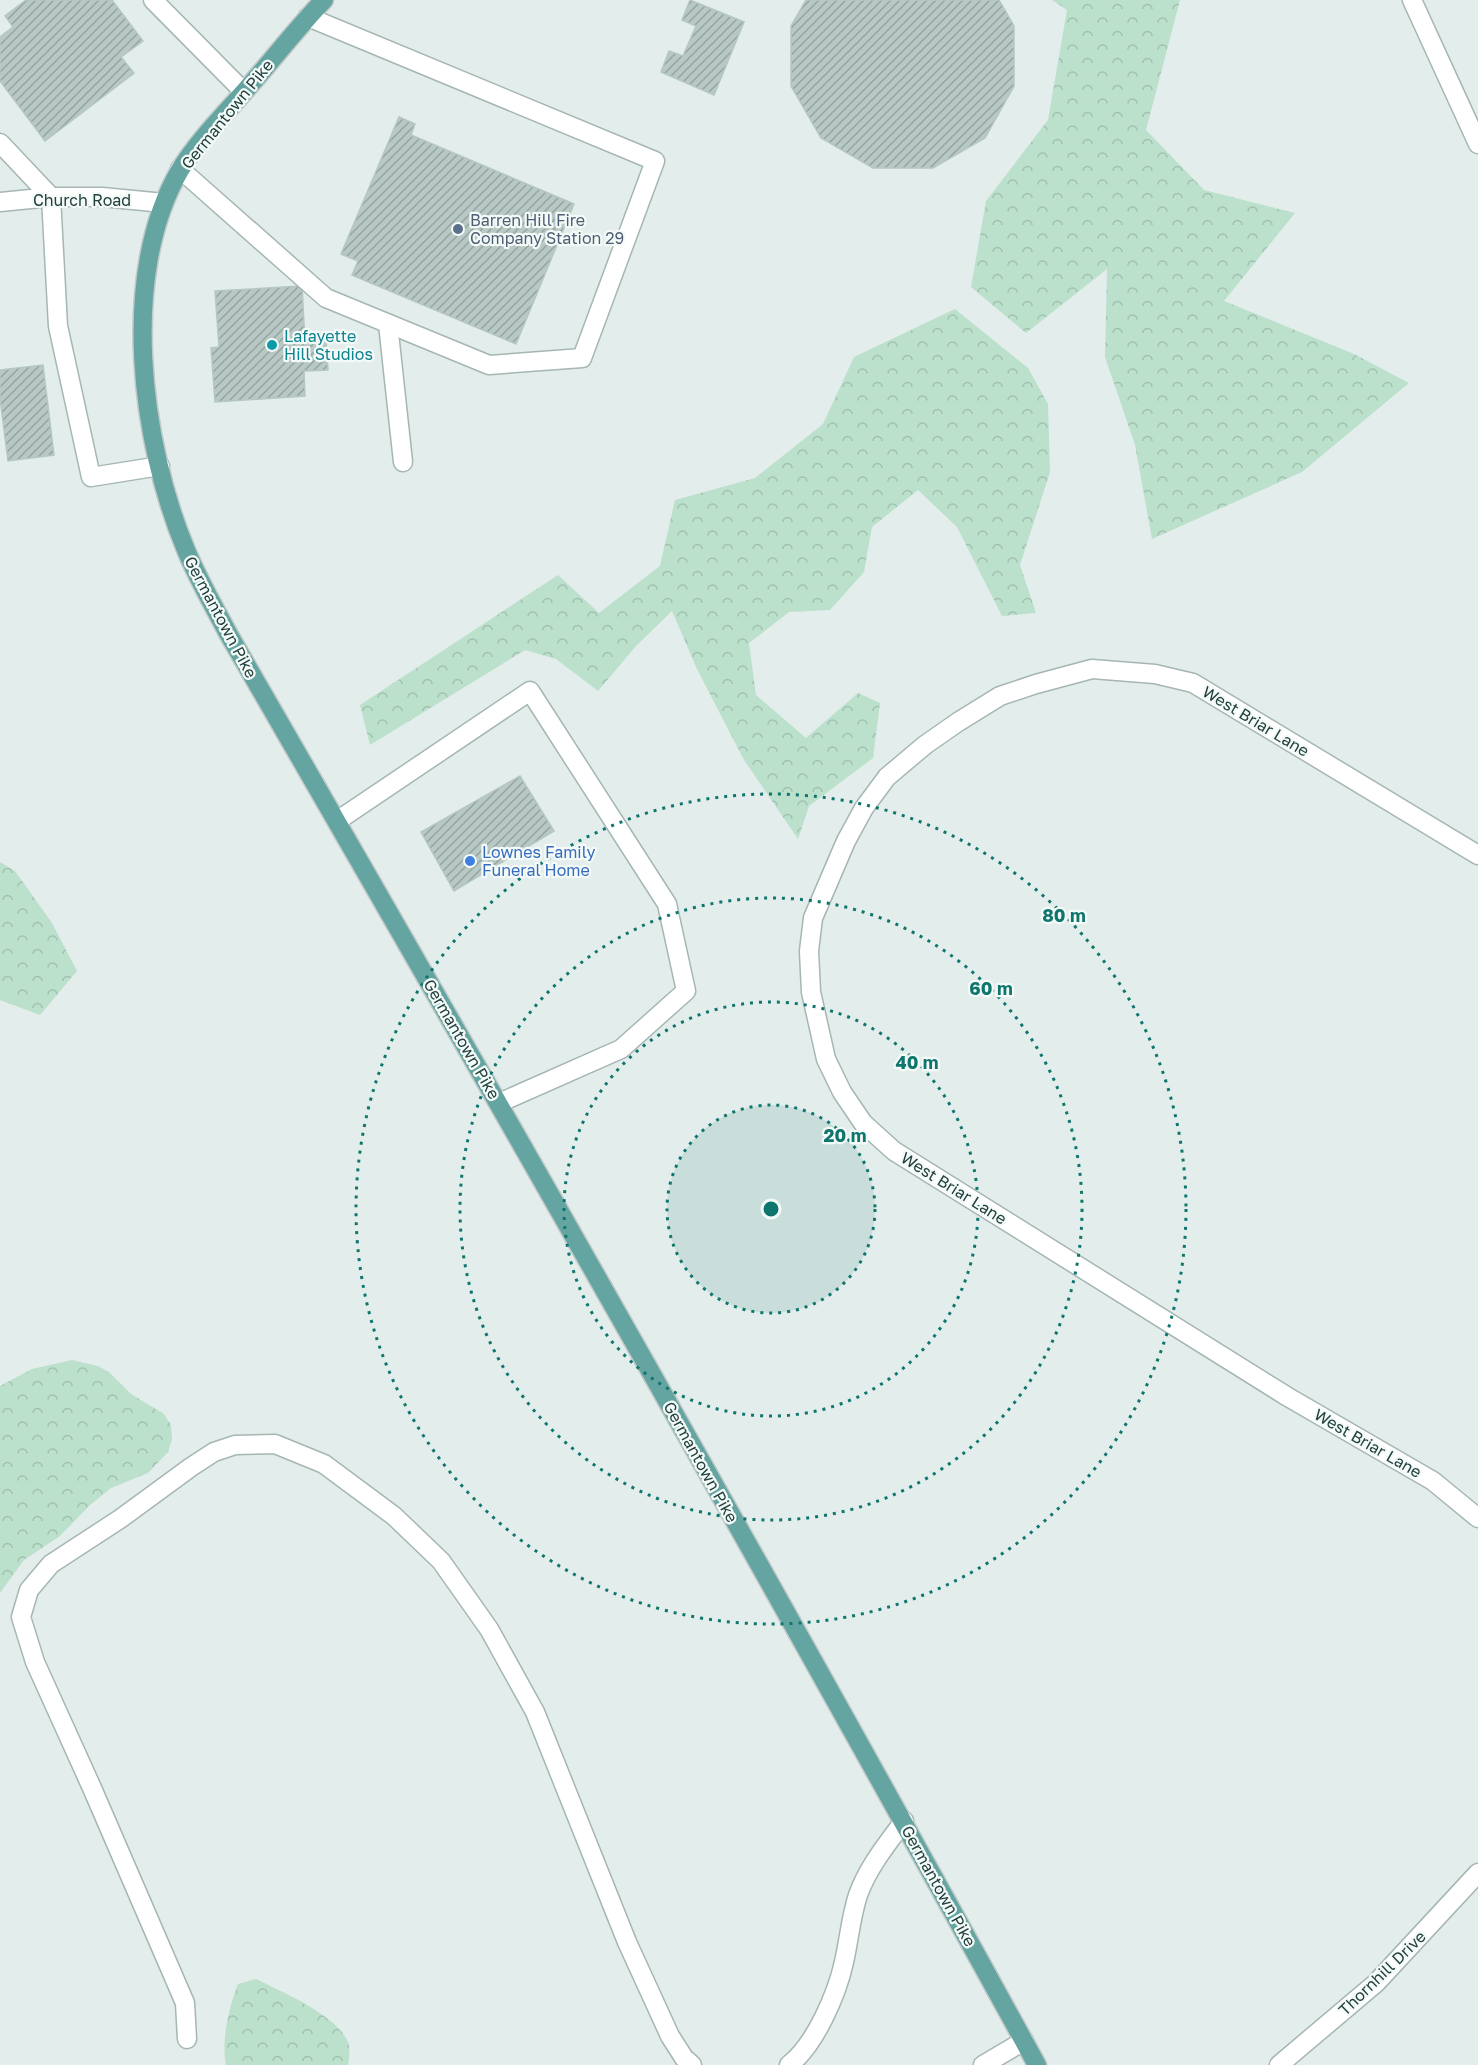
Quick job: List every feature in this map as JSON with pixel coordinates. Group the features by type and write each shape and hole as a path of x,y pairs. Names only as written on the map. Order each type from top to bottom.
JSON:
{"main road":[{"name":"Germantown Pike","path":"324,0 212,127 180,169 153,234 146,272 143,357 148,409 160,466 175,520 201,584 229,635 499,1103 904,1821 1037,2065"}],"street":[{"path":"153,0 244,92"},
{"path":"1413,0 1478,144"},
{"path":"180,169 326,298 489,365 582,358 656,161 308,17"},
{"path":"0,143 51,197 58,326 91,477 160,466"},
{"name":"Church Road","path":"0,202 51,197 102,197 164,203"},
{"path":"388,324 403,462"},
{"name":"West Briar Lane","path":"1478,855 1193,684 1155,674 1092,669 1000,696 925,745 887,777 864,808 826,885 813,918 809,951 811,992 826,1059 842,1092 862,1123 894,1151 1288,1397 1433,1481 1478,1518"},
{"path":"337,821 530,691 667,904 686,991 621,1049 499,1103"},
{"path":"187,2039 185,2003 35,1662 21,1617 29,1590 51,1564 120,1519 191,1467 214,1452 235,1444 275,1444 324,1464 394,1516 441,1562 489,1629 535,1712 627,1942 670,2036 684,2058 692,2065"},
{"path":"789,2065 822,2024 843,1966 858,1895 875,1860 904,1821"},
{"name":"Thornhill Drive","path":"1279,2065 1376,1983 1478,1873"},
{"path":"983,2065 1024,2041"}],"green space":[{"path":"1052,0 1180,0 1146,130 1204,190 1295,213 1224,301 1354,354 1409,383 1302,472 1152,539 1135,445 1105,357 1107,269 1026,333 971,287 986,201 1048,120 1067,10"},
{"path":"955,309 1028,368 1048,404 1050,472 1020,565 1036,613 1002,616 957,527 918,490 872,527 864,572 830,610 789,612 749,643 756,695 806,738 858,693 880,703 873,758 809,806 798,839 744,760 697,669 672,611 636,646 598,691 556,659 525,650 370,745 360,705 558,575 599,613 660,566 675,500 755,478 823,424 854,357"},
{"path":"0,862 15,871 52,923 77,971 40,1015 0,1000"},
{"path":"72,1360 98,1366 110,1373 131,1394 164,1414 171,1425 172,1439 168,1452 148,1473 111,1488 90,1505 60,1536 24,1560 0,1593 0,1386 32,1369"},
{"path":"256,1979 310,2006 336,2025 345,2036 349,2046 348,2065 226,2065 225,2034 238,1984"}],"building":[{"path":"26,0 112,0 143,41 121,57 134,73 45,141 0,81 0,37 13,27 5,16"},
{"path":"690,0 744,22 714,95 661,72 669,51 683,56 696,26 682,20"},
{"path":"806,0 999,0 1014,26 1014,86 985,138 933,168 873,168 821,138 791,86 791,26"},
{"name":"Barren Hill Fire Company Station 29","path":"399,117 415,124 411,135 574,204 516,344 352,275 358,261 341,254"},
{"name":"Lafayette Hill Studios","path":"302,286 305,342 326,341 328,370 304,371 305,396 215,402 211,348 219,347 215,291"},
{"path":"43,365 54,455 8,461 0,398 0,370"},
{"name":"Lownes Family Funeral Home","path":"520,776 554,831 454,891 421,832"}],"place":[{"name":"Barren Hill Fire Company Station 29","path":"458,229"},
{"name":"Lafayette Hill Studios","path":"272,345"},
{"name":"Lownes Family Funeral Home","path":"470,861"}]}
